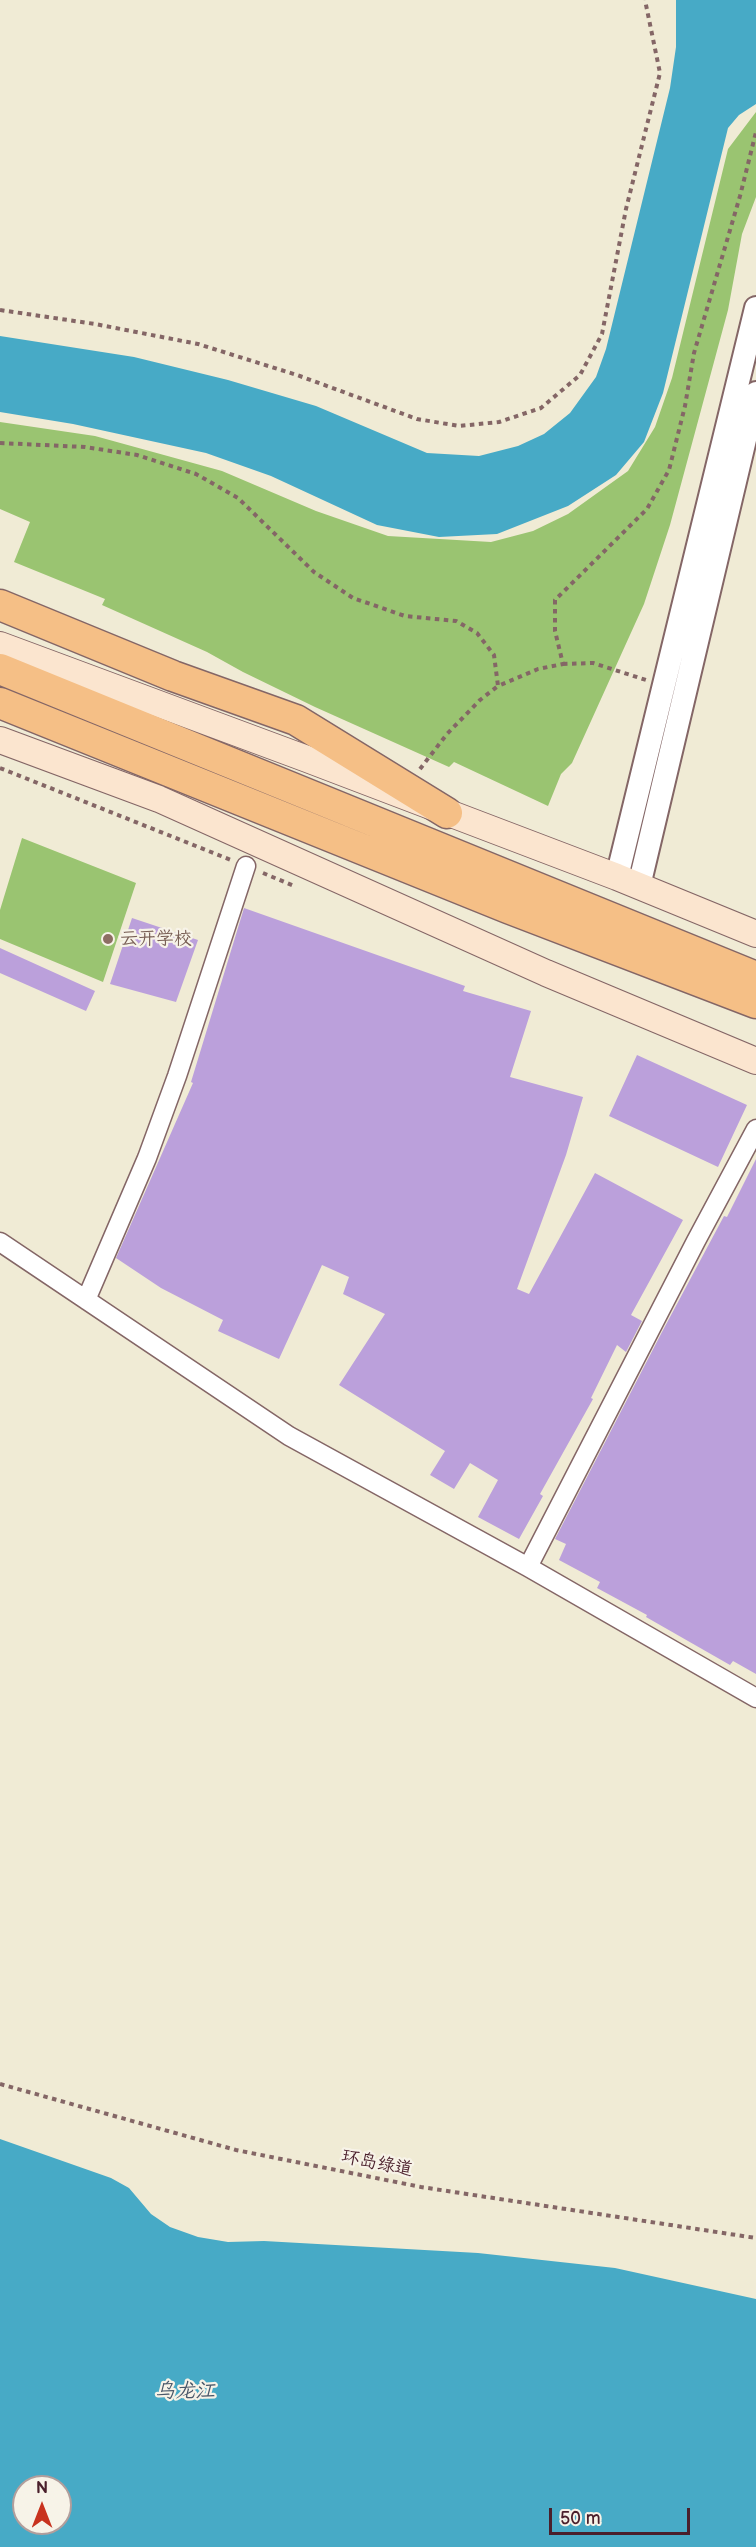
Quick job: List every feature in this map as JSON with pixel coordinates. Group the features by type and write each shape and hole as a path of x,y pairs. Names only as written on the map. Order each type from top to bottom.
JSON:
{"highway":[{"path":"0,605 173,676 296,720 447,813"},
{"path":"0,669 756,977"},
{"path":"0,703 508,908 756,1003"}],"main road":[{"path":"0,645 628,882 756,934"},
{"path":"0,740 159,800 546,973 756,1061"}],"street":[{"path":"628,882 665,687 756,308"},
{"path":"628,882 756,393"},
{"path":"86,1300 147,1158 246,866"},
{"path":"528,1567 756,1129"},
{"path":"0,1242 289,1436 528,1567 756,1698"}],"path":[{"path":"0,310 96,324 198,344 297,375 417,419 459,426 499,422 541,408 580,375 602,334 626,210 660,73 645,0"},
{"path":"563,664 555,631 555,600 647,509 669,470 685,406 694,353 740,196 756,132"},
{"path":"0,442 85,447 137,455 196,474 238,498 314,572 353,598 405,616 456,621 477,633 494,655 498,686"},
{"path":"420,770 480,700 498,686 538,669 563,664 601,665 665,687"},
{"name":"环岛绿道","path":"0,2084 237,2150 421,2187 756,2238"}],"green space":[{"path":"756,112 756,197 742,234 728,310 670,525 644,604 572,763 561,774 548,806 454,762 449,767 315,707 207,652 102,605 105,599 14,562 30,522 0,509 0,422 95,436 222,471 316,511 388,536 491,542 533,531 568,514 628,471 655,427 672,378 728,149"},
{"path":"22,838 136,883 103,982 0,939 0,910"}],"water":[{"path":"676,0 756,0 756,104 739,115 728,128 663,393 644,442 616,475 568,506 497,534 439,537 377,525 271,476 206,453 73,424 0,412 0,336 134,357 228,380 316,406 427,453 479,456 518,446 544,434 570,413 596,377 606,349 670,88 676,47"},
{"name":"乌龙江","path":"0,2139 111,2178 129,2188 151,2214 170,2227 198,2237 228,2242 264,2241 478,2253 615,2268 756,2299 756,2547 0,2547"}],"building":[{"path":"244,908 465,986 463,991 531,1011 510,1077 583,1097 566,1155 517,1289 529,1294 595,1173 683,1220 631,1315 642,1321 626,1352 617,1345 591,1398 593,1399 540,1494 543,1496 519,1539 478,1517 498,1480 470,1463 454,1489 430,1475 445,1451 339,1385 385,1314 343,1294 349,1277 322,1265 279,1359 218,1331 223,1320 161,1288 116,1258 193,1083 191,1082"},
{"path":"132,918 198,940 176,1002 110,984"},
{"path":"0,948 95,991 86,1011 0,973"},
{"path":"637,1055 747,1105 718,1167 609,1116"},
{"path":"756,1159 756,1674 733,1661 730,1665 597,1588 600,1582 559,1560 566,1544 555,1539 662,1332 724,1216 727,1217"}],"place":[{"name":"云开学校","path":"108,939"}]}
